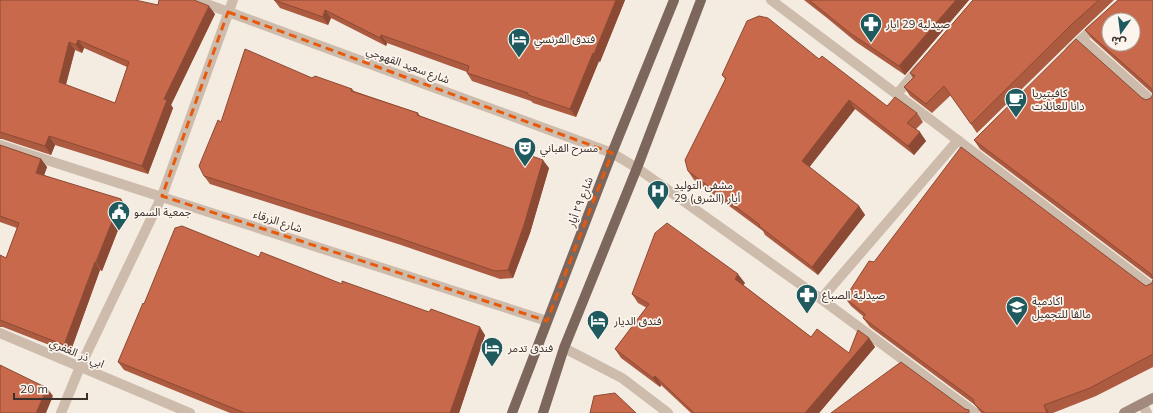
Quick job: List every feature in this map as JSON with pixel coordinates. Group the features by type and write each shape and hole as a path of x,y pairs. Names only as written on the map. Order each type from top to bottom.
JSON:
{"main road":[{"name":"شارع ٢٩ أيار","path":"512,413 612,153 674,0"},
{"path":"543,413 564,348 637,168 701,0"},
{"path":"1124,413 1145,409 1153,398"}],"street":[{"name":"شارع سعيد القهوجي","path":"196,0 612,153 637,168 821,298 975,413"},
{"path":"61,413 80,367 162,196 233,0"},
{"path":"771,0 898,93 958,140 972,147 1153,288"},
{"path":"1065,56 1101,22"},
{"path":"1082,39 1153,102"},
{"path":"898,93 928,58"},
{"path":"821,298 958,140"},
{"name":"شارع الزرقاء","path":"0,145 547,321"},
{"name":"ابي ذر الغفري","path":"0,333 190,413"},
{"path":"564,348 622,378 668,413"}],"highlighted area":[{"path":"228,12 612,153 547,321 162,196"}],"building":[{"path":"0,0 135,0 158,5 159,0 194,0 209,6 164,99 167,100 142,166 49,136 45,146 0,132","holes":["78,40 129,62 115,103 59,82 69,42 76,45"]},
{"path":"274,0 616,0 570,109 528,95 528,93 467,73 469,66 381,35 380,38 325,10 323,17"},
{"path":"809,0 956,0 899,66 850,33"},
{"path":"973,0 1099,0 1071,25 971,124 944,86 926,104 904,87 915,76 910,73"},
{"path":"1118,0 1153,0 1153,94 1151,88 1110,52 1141,52 1141,12 1105,12"},
{"path":"1101,15 1101,44 1085,30"},
{"path":"759,16 768,18 819,59 822,56 887,106 895,97 917,113 907,123 920,132 908,146 849,100 802,161 859,206 812,267 759,226 760,225 688,171 685,160 726,78 722,75 747,21"},
{"path":"1076,39 1142,98 1146,100 1151,98 1153,94 1153,279 1151,274 974,140"},
{"path":"245,49 312,78 315,76 352,89 351,91 418,113 417,115 543,160 524,225 508,270 495,271 396,237 204,176 199,166 218,120 221,122"},
{"path":"0,145 41,159 36,173 121,199 95,262 64,345 0,320 0,255 6,258 19,223 0,216"},
{"path":"961,147 1143,284 1146,286 1152,283 1153,280 1153,354 1090,388 1044,405 1047,413 985,413 975,405 973,399 863,318 865,314 845,298 869,261 874,262"},
{"path":"667,223 738,274 735,279 811,337 817,329 849,353 858,330 869,338 805,413 694,413 655,376 653,378 615,349 649,304 632,294 655,233"},
{"path":"182,226 259,257 261,252 342,284 342,281 429,312 431,309 480,327 450,413 245,413 118,362 143,303 144,304 175,228"},
{"path":"901,362 965,409 969,410 969,413 831,413"},
{"path":"0,365 47,388 36,413 0,413"},
{"path":"615,393 636,413 590,413 594,396"}],"place":[{"name":"صيدلية 29 ايار","path":"871,44"},
{"name":"فندق الفرنسي","path":"519,58"},
{"name":"كافيتيريا دانا للعائلات","path":"1016,118"},
{"name":"مسرح القباني","path":"525,168"},
{"name":"مشفى التوليد 29 أيار (الشرق)","path":"658,210"},
{"name":"جمعية السمو","path":"119,232"},
{"name":"صيدلية الصباغ","path":"807,314"},
{"name":"اكادمية مالڤا للتجميل","path":"1017,326"},
{"name":"فندق الديار","path":"598,340"},
{"name":"فندق تدمر","path":"492,368"}]}
